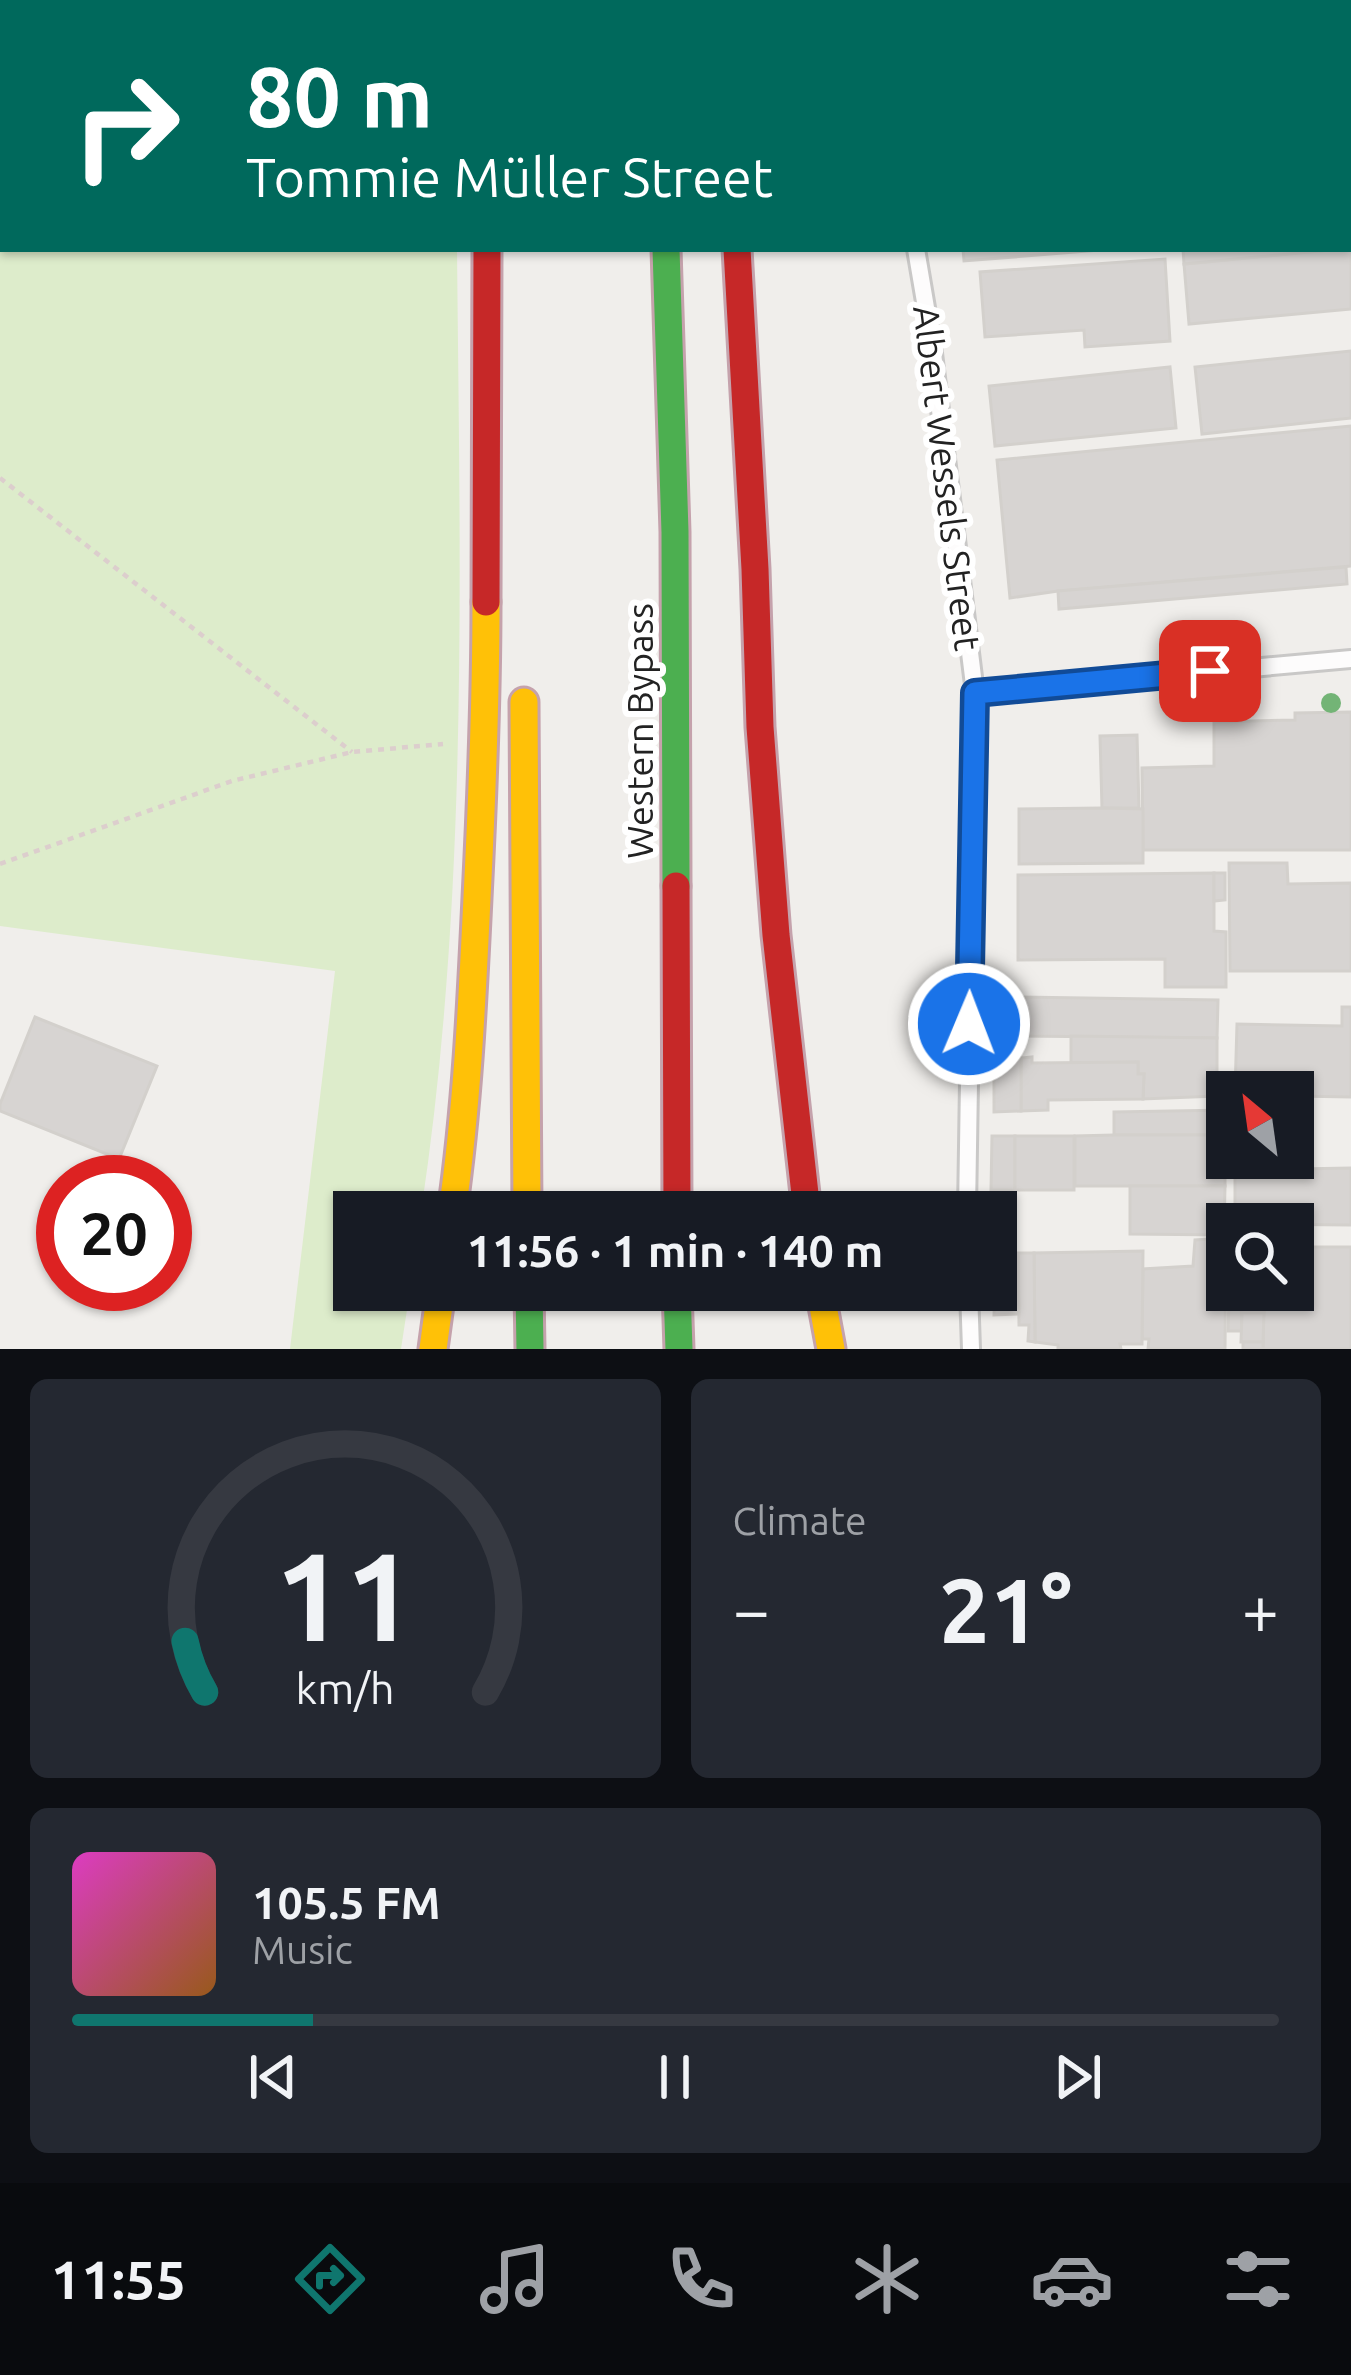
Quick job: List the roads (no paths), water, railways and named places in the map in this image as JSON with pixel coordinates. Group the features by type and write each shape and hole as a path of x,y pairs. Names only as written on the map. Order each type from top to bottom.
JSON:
{"highway":[{"path":"455,1191 485,740 487,252"},
{"name":"Western Bypass","path":"667,252 675,556 677,1191"},
{"path":"737,252 760,727 776,935 805,1191"},
{"path":"524,676 527,1191"},
{"path":"434,1349 439,1311"},
{"path":"529,1311 530,1349"},
{"path":"678,1311 679,1349"},
{"path":"824,1311 831,1349"}],"lane":[{"name":"Albert Wessels Street","path":"917,252 975,693 967,1191"},
{"path":"975,693 1351,659"},
{"path":"969,1311 970,1349"}]}
